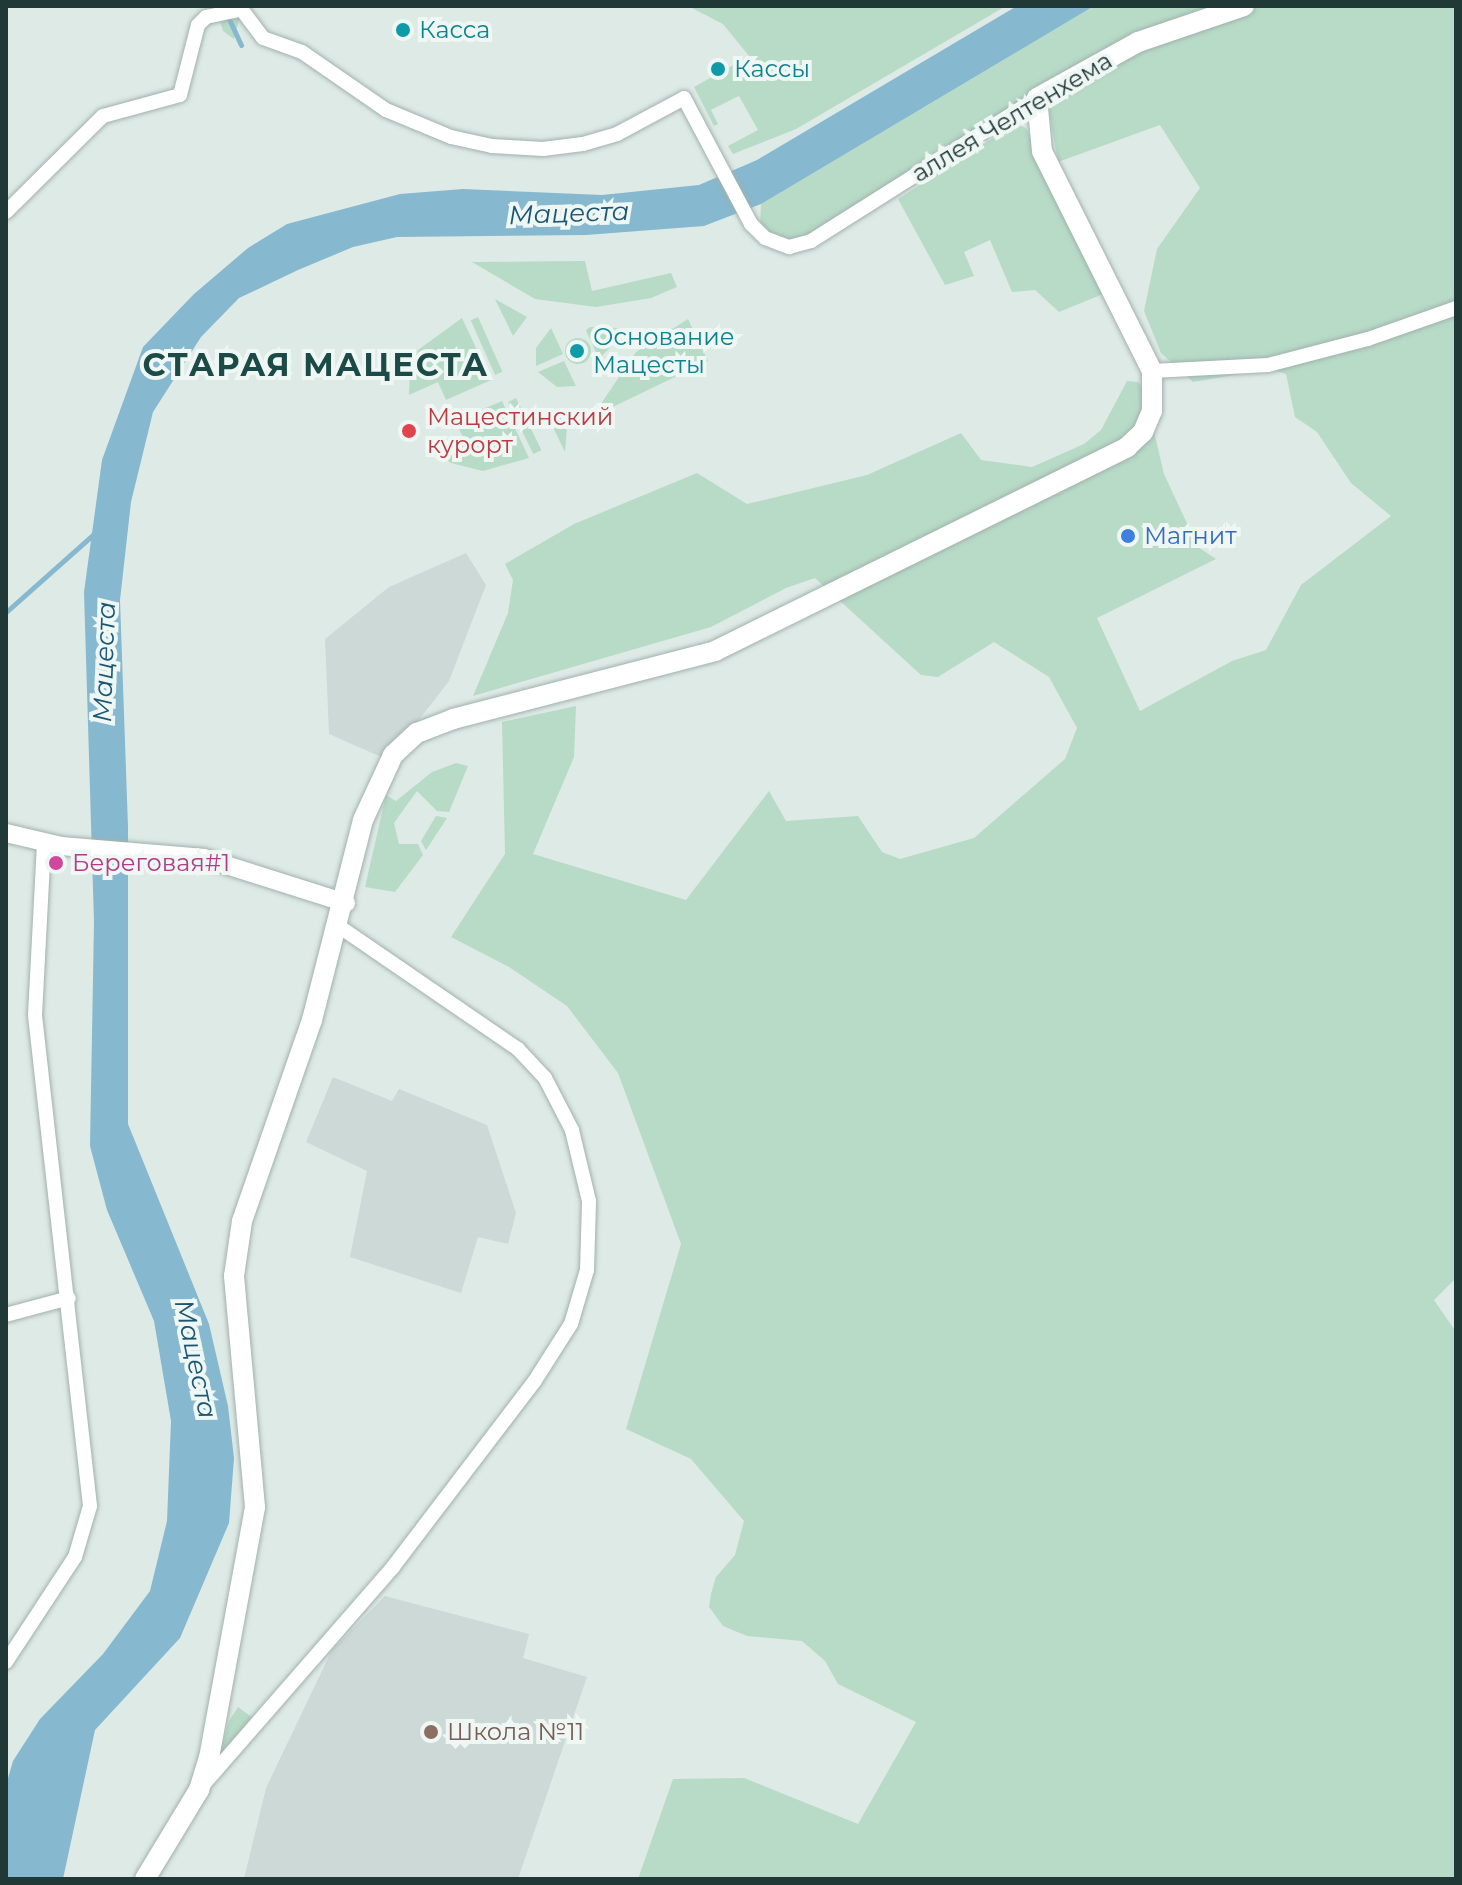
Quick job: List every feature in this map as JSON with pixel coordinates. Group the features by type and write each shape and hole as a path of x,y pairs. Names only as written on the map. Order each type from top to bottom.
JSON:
{"main road":[{"name":"аллея Челтенхема","path":"1037,98 1138,42 1244,6"},
{"path":"145,1879 199,1790 216,1729 255,1507 235,1304 237,1245 340,927 371,797 393,755 417,733 696,658 835,595 1127,447 1143,432 1152,411 1152,371 1042,151 1037,98"}],"street":[{"name":"аллея Челтенхема","path":"239,8 263,38 302,52 386,110 451,137 492,146 543,149 583,144 617,134 684,98 749,221 765,238 789,247 811,241 1037,98"},
{"path":"6,212 103,116 180,95 198,25 206,17 239,8"},
{"path":"1152,371 1268,365 1368,339 1456,308"},
{"path":"6,833 44,844 166,852 225,864 346,903"},
{"path":"6,1662 86,1533 90,1506 35,1015 44,844"},
{"path":"199,1790 393,1567 534,1382 571,1324 587,1270 589,1201 572,1130 545,1078 518,1049 340,927"},
{"path":"6,1315 69,1298"}],"shaded area":[{"path":"466,553 486,585 449,681 388,760 329,734 325,639 389,587"},
{"path":"333,1077 392,1101 399,1089 487,1125 516,1213 508,1244 478,1237 461,1293 350,1257 367,1171 306,1142"},
{"name":"Школа №11","path":"385,1596 529,1634 523,1658 587,1677 518,1879 244,1879 266,1788 332,1650"}],"green space":[{"path":"216,6 243,6 234,39 223,31"},
{"path":"688,6 1006,6 796,129 733,154 728,146 758,130 739,96 711,110 718,124 714,126 694,87 749,56 723,24"},
{"path":"1094,6 1456,6 1456,1278 1434,1300 1456,1332 1456,1879 638,1879 673,1779 744,1778 858,1824 916,1722 838,1684 825,1661 802,1641 747,1636 723,1626 709,1607 711,1594 716,1577 735,1555 744,1521 691,1459 626,1429 681,1244 618,1073 567,1006 509,967 451,937 505,854 502,722 576,706 574,757 533,854 686,900 769,791 786,821 858,816 882,852 900,859 974,838 1065,759 1077,728 1049,677 994,642 938,677 921,675 815,578 786,588 711,627 473,696 508,613 513,580 505,564 574,524 697,473 747,504 867,475 961,433 981,460 1032,467 1084,444 1101,430 1127,381 1138,382 1144,389 1164,474 1198,547 1216,559 1097,618 1140,711 1232,661 1266,650 1301,585 1391,516 1351,483 1317,432 1295,417 1286,374 1269,369 1193,382 1161,353 1144,311 1157,249 1200,188 1160,125 1058,162 1046,94 809,236 785,240 760,228 761,204"},
{"path":"1015,124 1026,128 1103,294 1059,312 1035,290 1012,292 990,240 964,252 974,276 945,285 898,199"},
{"path":"585,261 592,291 671,273 677,287 651,298 596,307 535,299 472,262"},
{"path":"495,299 527,317 513,336"},
{"path":"478,317 502,372 495,375 471,320"},
{"path":"462,318 491,380 446,400 438,382 409,395 410,370 418,350"},
{"path":"688,319 708,361 592,417 636,352"},
{"path":"590,327 621,328 624,333 599,359 586,330"},
{"path":"551,328 563,354 536,366 536,348"},
{"path":"578,338 587,342 591,351 587,360 578,364 569,360 565,351 569,342"},
{"path":"564,361 576,386 557,387 538,372"},
{"path":"516,398 541,450 533,454 508,402"},
{"path":"502,401 529,458 483,471 451,463 432,451 463,437 455,421"},
{"path":"545,411 568,413 565,452"},
{"path":"456,763 468,766 449,812 437,811 417,791 394,823 399,844 418,844 423,855 395,892 365,887 386,795 396,801 432,772"},
{"path":"436,816 447,818 426,850 421,841"},
{"path":"238,1707 253,1718 220,1755 229,1721"}],"water":[{"name":"Мацеста","path":"1017,6 1094,6 761,204 704,226 586,235 397,237 353,247 298,270 239,298 201,337 153,412 131,502 120,600 128,827 128,1124 209,1324 228,1406 234,1458 229,1523 180,1638 95,1730 63,1879 6,1879 6,1785 13,1761 40,1719 103,1654 150,1591 167,1521 171,1421 154,1321 107,1210 90,1146 94,922 84,592 102,460 143,347 194,294 248,248 287,224 400,194 463,189 602,195 699,185 757,160"}],"waterway":[{"path":"223,6 241,45"},
{"path":"6,612 95,533"}],"place":[{"name":"Касса","path":"403,30"},
{"name":"Кассы","path":"718,69"},
{"name":"Основание Мацесты","path":"577,351"},
{"name":"Мацестинский курорт","path":"409,431"},
{"name":"Магнит","path":"1128,536"},
{"name":"Береговая#1","path":"56,863"},
{"name":"Школа №11","path":"431,1732"}],"district":[{"name":"СТАРАЯ МАЦЕСТА","path":"316,365"}]}
